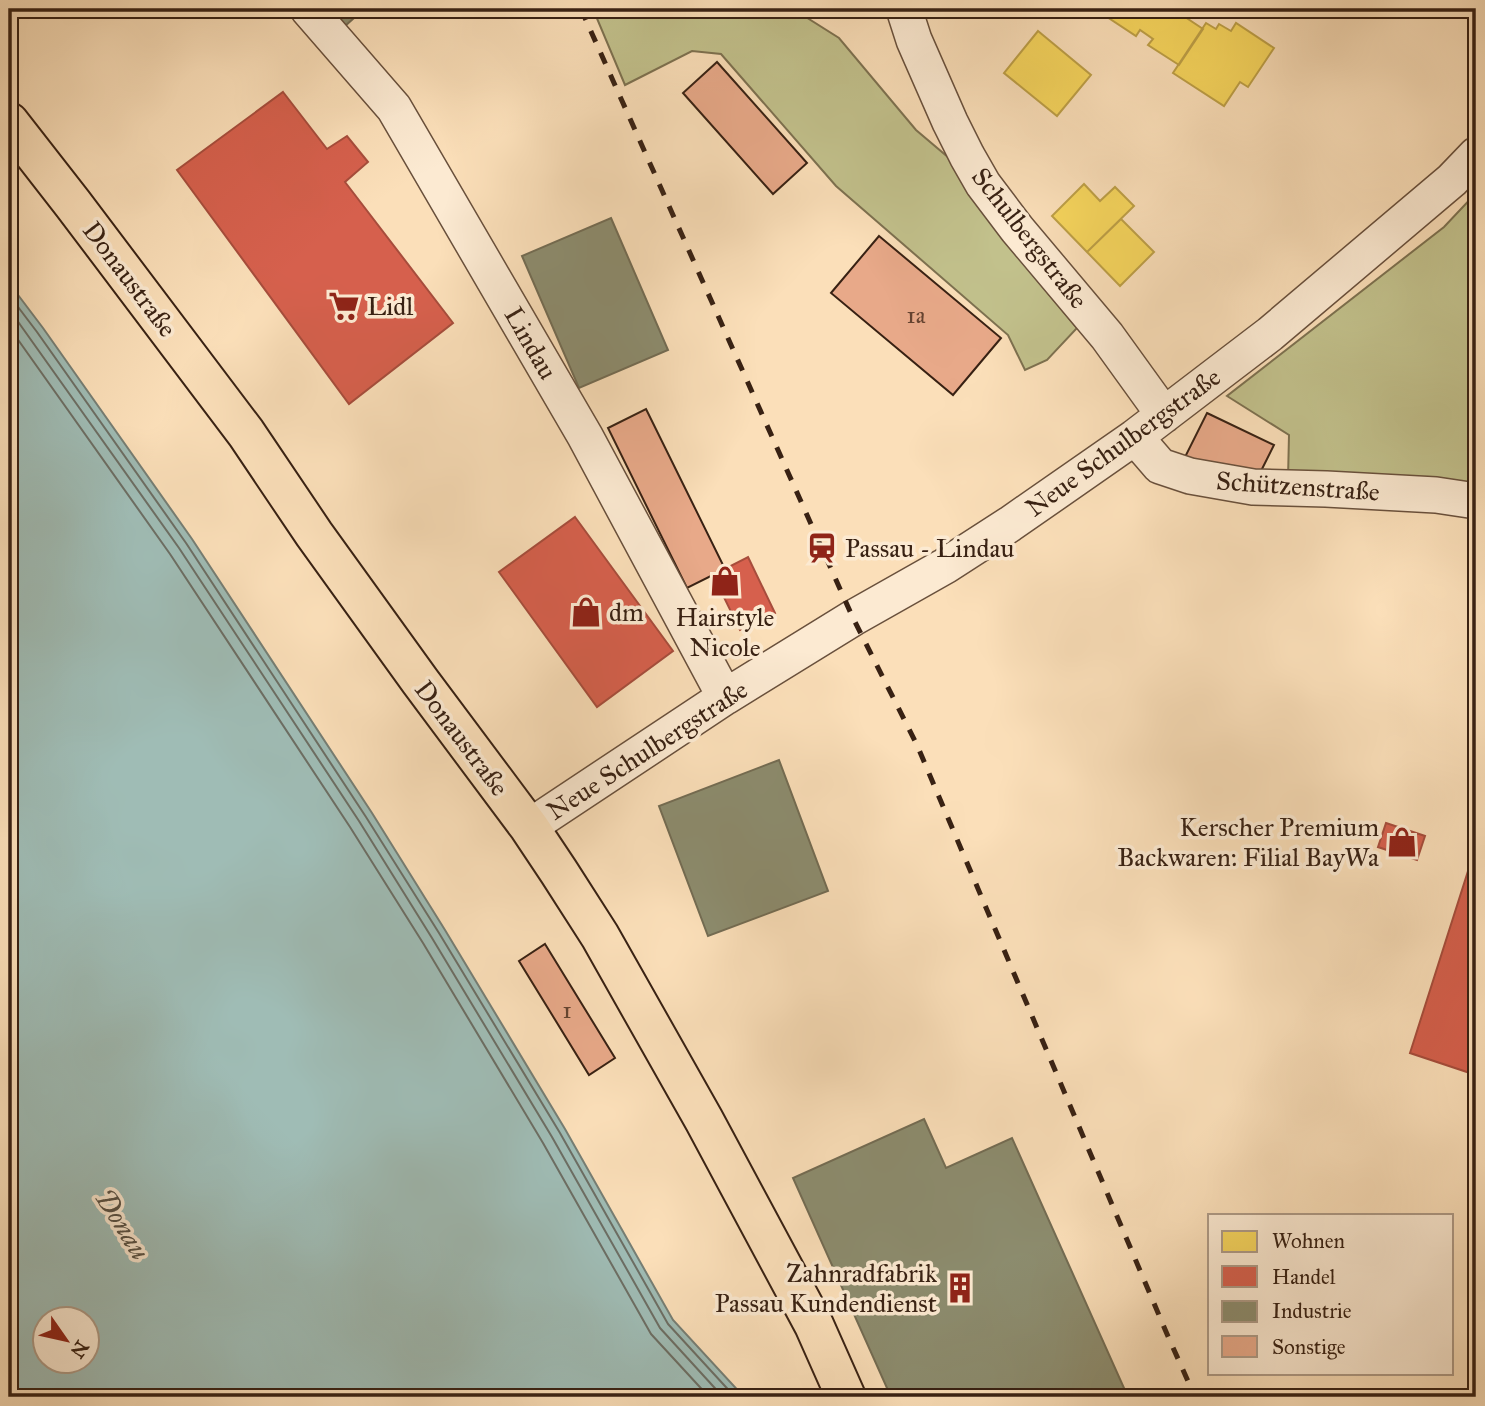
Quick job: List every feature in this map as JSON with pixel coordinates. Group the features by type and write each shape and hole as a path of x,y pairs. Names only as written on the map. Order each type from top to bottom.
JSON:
{"main road":[{"name":"Donaustraße","path":"9,122 246,433 411,670 529,827 600,936 704,1120 814,1325 846,1397"}],"street":[{"name":"Lindau","path":"307,9 394,108 585,436 725,697"},
{"name":"Schulbergstraße","path":"904,9 914,40 950,122 984,184 1017,229 1107,336 1164,415"},
{"name":"Neue Schulbergstraße","path":"529,827 725,697 853,618 945,566 1135,437 1270,334 1452,180 1476,155"},
{"name":"Schützenstraße","path":"1135,437 1160,466 1190,476 1253,488 1436,495 1476,501"}],"shaded area":[{"path":"593,9 793,9 839,38 916,130 949,158 1006,242 1077,328 1047,360 1025,370 1008,335 836,186 721,54 692,51 625,85"},
{"path":"1476,193 1476,484 1288,479 1289,435 1227,396 1444,227"}],"water":[{"name":"Donau","path":"9,283 192,539 372,813 565,1129 673,1320 744,1397 9,1397"}],"building: Wohnen":[{"path":"1095,9 1173,9 1203,29 1179,65 1148,45 1153,39 1140,30 1136,36"},
{"path":"1206,23 1216,29 1219,24 1231,31 1236,23 1274,48 1248,87 1240,82 1224,106 1173,73"},
{"path":"1038,31 1091,75 1057,116 1004,73"},
{"path":"1084,184 1100,201 1115,187 1134,206 1087,252 1052,216"},
{"path":"1121,219 1154,252 1120,286 1087,252"}],"building: Handel":[{"path":"283,92 327,149 347,136 368,162 345,182 453,323 349,404 177,170"},
{"name":"dm","path":"575,517 673,651 597,707 499,572"},
{"path":"748,557 775,613 740,630 713,575"},
{"name":"Kerscher Premium Backwaren: Filial BayWa","path":"1386,823 1425,836 1417,860 1378,847"},
{"path":"1476,846 1476,1075 1410,1053"}],"building: Industrie":[{"path":"329,9 364,9 345,26"},
{"path":"611,218 668,350 579,388 522,256"},
{"path":"779,760 828,891 708,936 659,806"},
{"name":"Zahnradfabrik Passau Kundendienst","path":"924,1119 946,1168 1012,1138 1128,1397 891,1397 793,1178"}],"building: Sonstige":[{"path":"717,62 807,163 773,194 683,93"},
{"path":"879,236 1001,338 953,395 831,293"},
{"path":"646,409 725,569 687,588 608,428"},
{"path":"1207,413 1274,445 1257,479 1184,459"},
{"path":"545,944 615,1058 589,1075 519,961"}],"railway":[{"path":"581,9 853,618 917,745 1195,1397"}],"place":[{"name":"Lidl","path":"344,306"},
{"name":"Passau - Lindau","path":"822,548"},
{"name":"Hairstyle Nicole","path":"725,581"},
{"name":"dm","path":"586,612"},
{"name":"Kerscher Premium Backwaren: Filial BayWa","path":"1402,842"},
{"name":"Zahnradfabrik Passau Kundendienst","path":"960,1288"}]}
